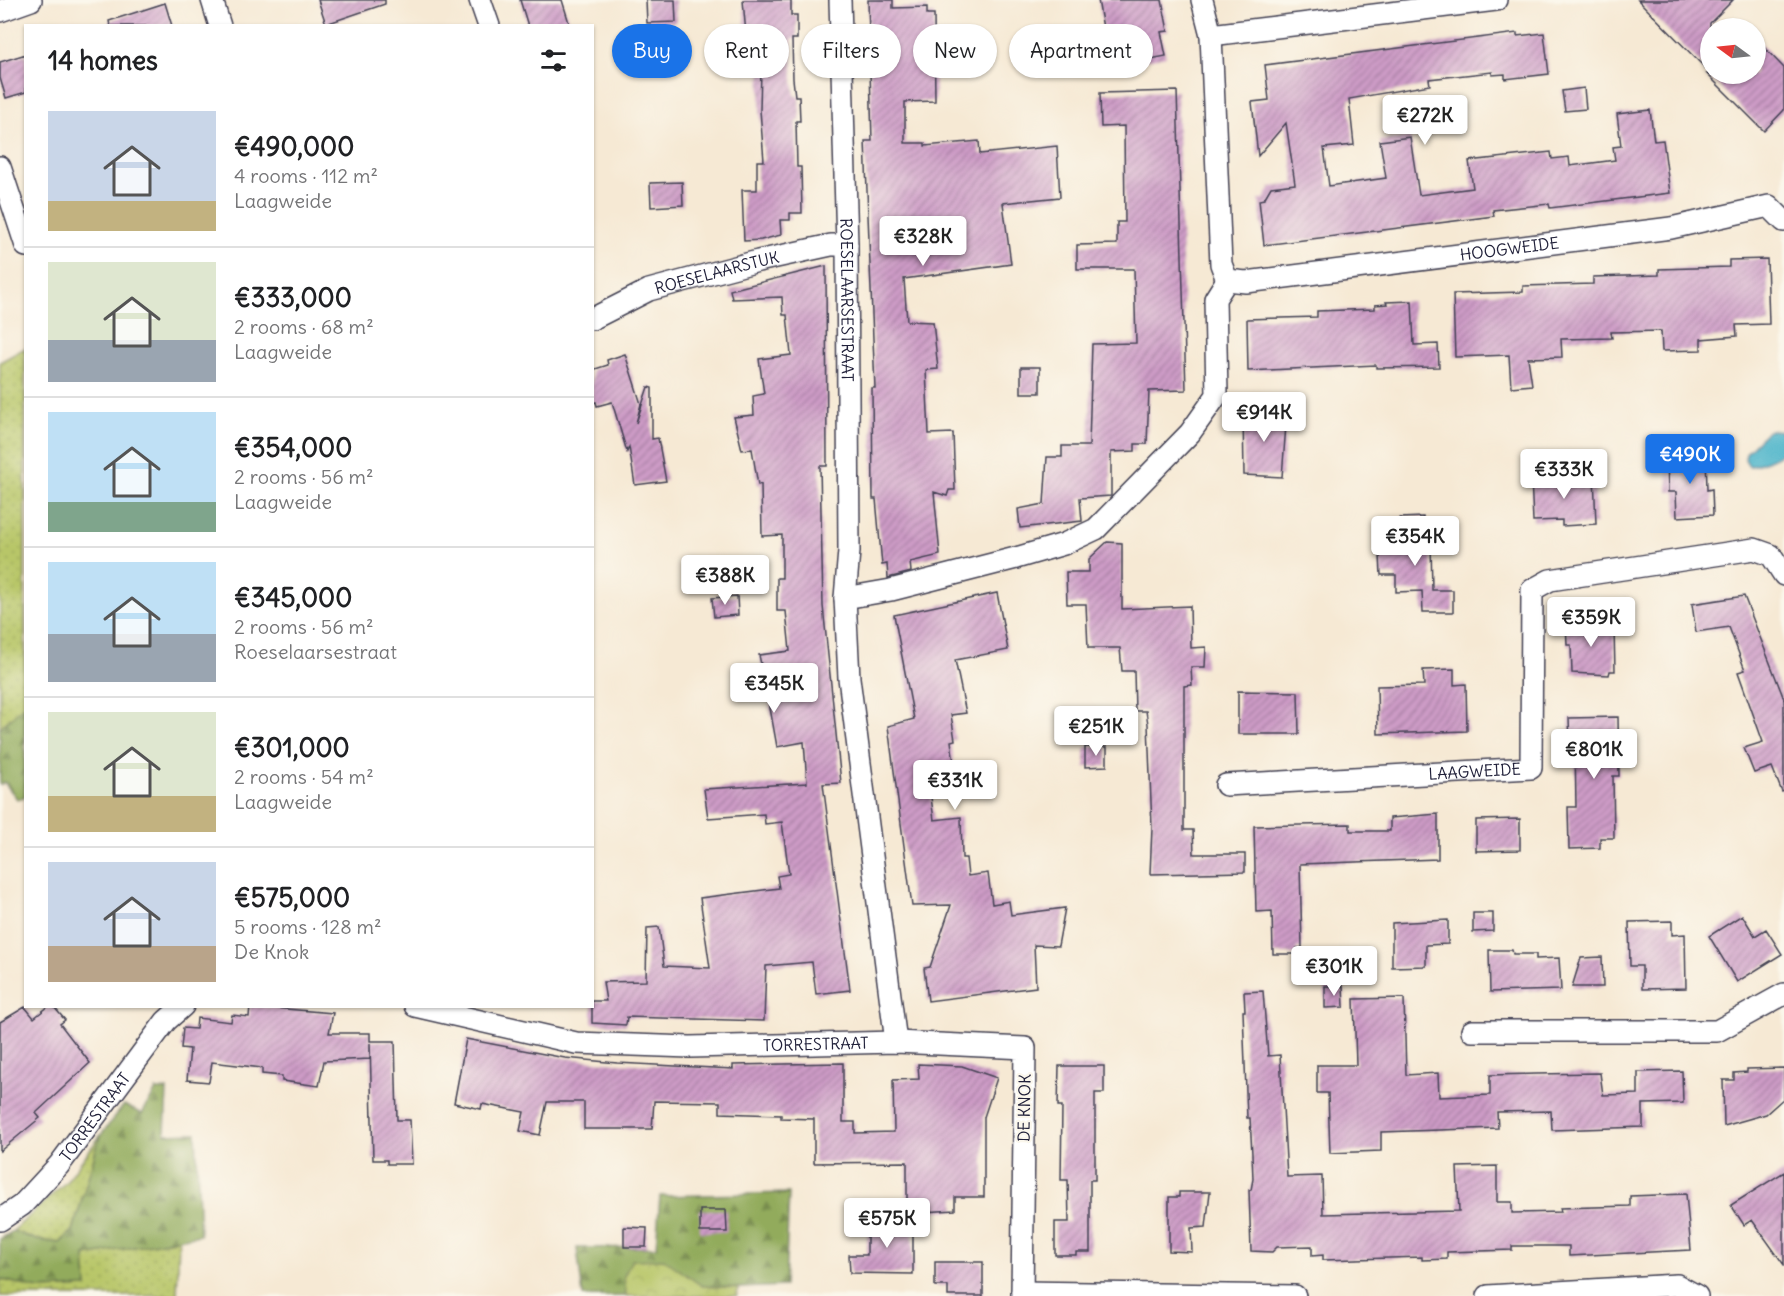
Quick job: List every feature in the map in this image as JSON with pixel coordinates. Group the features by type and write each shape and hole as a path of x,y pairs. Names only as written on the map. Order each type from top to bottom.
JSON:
{"street":[{"path":"0,11 31,0"},
{"path":"212,0 219,24"},
{"path":"480,0 488,24"},
{"name":"ROESELAARSESTRAAT","path":"840,0 847,245 849,550 845,598 849,678 896,1042"},
{"path":"845,598 891,590 1004,561 1079,538 1096,529 1190,433 1217,396 1215,299 1227,280 1221,264 1210,35 1202,0"},
{"path":"1210,35 1496,0"},
{"path":"0,167 24,240"},
{"name":"HOOGWEIDE","path":"1227,280 1246,282 1671,228 1769,206 1784,221"},
{"name":"ROESELAARSTUK","path":"594,318 650,290 768,259 831,245 847,245"},
{"name":"LAAGWEIDE","path":"1226,785 1531,768 1532,590 1550,580 1754,549 1771,555 1784,575"},
{"path":"1472,1031 1717,1031 1784,994"},
{"name":"TORRESTRAAT","path":"0,1220 38,1189 166,1021 181,1008"},
{"name":"TORRESTRAAT","path":"424,1008 576,1043 690,1047 896,1042"},
{"name":"DE KNOK","path":"896,1042 1025,1048 1022,1294"},
{"path":"1488,1296 1677,1285 1697,1296"},
{"path":"1022,1294 1295,1296"}],"green space":[{"path":"24,349 24,706 0,728 0,362"},
{"path":"24,706 24,797 18,800 4,782 0,785 0,728"},
{"path":"156,1090 167,1090 165,1134 196,1133 200,1235 85,1256 87,1287 38,1289 0,1279 0,1239 13,1231 37,1240 60,1243 73,1231 100,1136 124,1105 142,1114"},
{"path":"100,1136 73,1231 60,1243 37,1240 13,1231 66,1182"},
{"path":"789,1193 785,1286 738,1288 702,1286 689,1278 624,1276 626,1296 583,1296 577,1248 656,1247 660,1196"},
{"path":"179,1239 177,1296 0,1296 0,1279 38,1289 86,1287 85,1256"},
{"path":"664,1259 702,1286 738,1288 737,1296 626,1296 624,1276 632,1260"}],"water":[{"path":"1770,430 1784,431 1784,452 1749,466 1745,459 1746,453"}],"building":[{"path":"318,0 385,0 385,4 326,24"},
{"path":"520,0 562,0 569,24 527,24"},
{"path":"646,0 675,0 676,22 647,23"},
{"path":"743,0 791,0 791,15 797,15 797,39 792,39 793,79 795,96 799,96 800,121 796,121 797,167 801,167 802,213 790,213 790,220 780,220 781,235 744,241 742,190 757,190 757,161 764,161 760,110 761,78 789,78 789,24 745,24"},
{"path":"868,0 893,0 893,8 927,7 927,14 934,14 934,24 913,24 913,78 935,78 935,101 905,102 905,143 925,143 925,146 979,141 980,154 1057,146 1060,197 1003,203 1011,264 904,279 907,321 933,322 938,369 926,370 929,434 953,433 955,490 949,490 947,496 934,492 940,555 910,562 911,572 888,578 887,564 882,565 876,499 873,499 872,388 875,388 865,141 872,141 870,78 901,78 901,24 869,24"},
{"path":"1098,0 1162,0 1168,31 1161,32 1166,56 1153,59 1153,24 1102,24"},
{"path":"1638,0 1733,0 1715,18 1700,18 1700,63"},
{"path":"165,3 171,24 110,24 109,21"},
{"path":"1517,33 1517,36 1544,33 1549,74 1505,79 1505,74 1492,75 1492,72 1429,79 1430,85 1349,99 1354,145 1324,148 1329,186 1386,178 1380,141 1410,137 1419,195 1473,188 1469,161 1551,152 1552,159 1569,157 1570,166 1615,160 1613,147 1621,146 1617,114 1650,110 1654,141 1663,140 1670,193 1550,208 1549,204 1493,210 1494,216 1264,245 1259,200 1264,199 1271,187 1295,184 1286,123 1258,156 1252,102 1269,100 1265,65"},
{"path":"1766,49 1784,68 1784,110 1764,131 1717,84 1766,84"},
{"path":"24,55 24,93 6,98 0,78 0,62"},
{"path":"1584,88 1586,109 1565,111 1562,91"},
{"path":"1177,91 1186,390 1149,391 1147,444 1135,444 1135,451 1111,452 1111,496 1080,498 1082,521 1020,528 1018,509 1044,504 1047,457 1062,457 1062,446 1089,446 1092,344 1136,343 1134,269 1077,269 1077,245 1117,244 1117,222 1125,222 1124,126 1101,127 1100,93"},
{"path":"682,182 683,205 651,207 650,183"},
{"path":"1767,259 1769,324 1736,325 1737,336 1701,339 1701,350 1662,351 1661,331 1611,332 1612,338 1561,339 1562,357 1528,358 1532,385 1511,387 1509,355 1455,357 1453,294 1523,292 1523,286 1593,284 1593,277 1659,275 1659,269 1729,267 1729,260"},
{"path":"826,266 827,466 820,466 823,606 841,783 823,784 850,990 816,994 812,962 766,966 764,1021 627,1017 626,1025 592,1023 594,1001 606,1001 603,982 646,981 647,928 659,927 664,966 710,968 700,898 779,888 777,876 789,874 782,822 765,824 764,814 708,818 704,789 807,783 804,742 777,747 770,708 770,689 766,689 759,655 790,651 786,611 777,611 777,578 782,578 782,535 762,536 761,484 758,485 752,449 742,450 734,417 754,415 753,396 764,394 759,359 791,355 787,315 783,315 782,297 732,299 730,290"},
{"path":"1412,301 1414,345 1438,344 1439,367 1376,368 1376,365 1248,371 1247,319 1317,317 1317,311 1375,309 1375,305 1387,304 1386,302"},
{"path":"625,354 641,404 636,423 648,387 652,388 652,439 658,438 666,481 635,485 629,447 627,452 612,402 597,406 596,402 594,402 594,369 608,365 607,360"},
{"path":"1021,367 1040,367 1040,393 1021,393"},
{"path":"1287,412 1282,477 1244,475 1243,413"},
{"path":"1706,454 1707,490 1712,489 1713,515 1677,517 1676,492 1668,492 1667,456"},
{"path":"1594,475 1596,524 1562,526 1562,520 1533,521 1531,477"},
{"path":"1423,517 1423,543 1431,543 1432,590 1453,590 1453,612 1423,612 1422,591 1396,592 1396,575 1381,575 1380,555 1389,555 1389,544 1399,543 1400,518"},
{"path":"1107,542 1122,543 1122,609 1190,606 1191,648 1206,647 1205,667 1191,667 1192,685 1184,686 1184,830 1193,830 1194,854 1245,854 1245,872 1150,874 1152,828 1148,724 1146,711 1135,711 1134,671 1122,671 1120,648 1088,648 1086,604 1067,604 1066,572 1089,572 1089,559"},
{"path":"997,593 1008,650 955,660 966,713 951,715 955,740 951,741 956,778 929,782 934,820 961,817 962,858 966,858 968,876 988,873 992,904 1009,901 1011,915 1065,908 1058,946 1034,945 1036,987 928,1001 924,968 930,967 951,905 912,906 888,726 914,719 894,615"},
{"path":"737,596 738,615 714,617 712,598"},
{"path":"1744,596 1784,699 1784,791 1782,792 1772,767 1754,773 1744,748 1763,742 1738,672 1745,670 1729,627 1696,632 1692,604"},
{"path":"1589,619 1589,629 1614,629 1615,671 1610,671 1609,675 1572,673 1571,645 1567,645 1566,620"},
{"path":"1454,669 1454,685 1466,684 1467,731 1378,734 1377,686 1424,685 1423,670"},
{"path":"1238,691 1298,692 1299,734 1238,734"},
{"path":"1618,717 1619,776 1613,776 1614,838 1600,838 1600,848 1569,849 1568,807 1576,807 1575,743 1570,743 1569,718"},
{"path":"1085,747 1107,747 1107,766 1085,767"},
{"path":"1438,814 1438,859 1300,864 1302,948 1297,948 1296,954 1273,954 1272,911 1256,912 1254,826 1350,824 1350,831 1390,831 1390,818"},
{"path":"1520,819 1520,850 1476,851 1476,820"},
{"path":"1473,913 1493,913 1493,931 1473,932"},
{"path":"1742,915 1755,936 1766,929 1782,954 1737,982 1709,936"},
{"path":"1448,920 1448,944 1426,945 1426,966 1392,967 1392,923"},
{"path":"1672,921 1672,935 1685,934 1686,988 1642,989 1642,966 1630,966 1629,922"},
{"path":"1489,950 1512,950 1513,954 1536,954 1536,959 1559,958 1561,990 1490,992"},
{"path":"1602,957 1603,987 1572,987 1581,958"},
{"path":"1325,986 1343,986 1344,1007 1325,1008"},
{"path":"1263,991 1268,1056 1280,1055 1287,1177 1322,1176 1323,1214 1459,1211 1457,1167 1497,1166 1497,1202 1512,1202 1512,1213 1561,1212 1560,1208 1630,1206 1630,1196 1686,1194 1691,1250 1569,1256 1569,1246 1512,1246 1512,1250 1447,1252 1447,1259 1422,1260 1422,1257 1323,1260 1323,1255 1312,1256 1312,1246 1277,1247 1272,1252 1251,1251 1249,1190 1251,1190 1253,1179 1250,1118 1247,1118 1243,1011 1245,1011 1244,992"},
{"path":"1404,998 1406,1075 1438,1073 1439,1097 1490,1095 1490,1075 1600,1073 1603,1095 1638,1094 1638,1072 1682,1071 1683,1103 1643,1104 1643,1127 1552,1130 1551,1111 1497,1112 1498,1128 1381,1132 1381,1151 1330,1153 1328,1093 1317,1093 1317,1065 1356,1065 1354,999"},
{"path":"24,1008 34,1018 46,1008 55,1008 65,1020 60,1024 90,1063 36,1113 40,1118 0,1151 0,1022"},
{"path":"250,1008 333,1013 329,1033 370,1033 370,1041 395,1041 397,1120 410,1120 412,1164 387,1164 387,1160 373,1160 370,1043 370,1059 324,1061 319,1086 282,1081 282,1076 262,1074 262,1068 212,1062 209,1082 187,1080 190,1049 181,1048 183,1028 196,1029 197,1018 231,1022 232,1015 249,1017"},
{"path":"466,1039 565,1058 617,1063 733,1069 733,1065 843,1063 843,1122 855,1122 855,1133 894,1132 893,1080 919,1079 918,1064 962,1066 997,1078 984,1117 984,1197 955,1197 955,1210 907,1213 907,1162 814,1163 814,1119 781,1118 781,1115 720,1113 720,1102 654,1101 652,1129 584,1129 584,1102 547,1102 540,1135 520,1131 524,1112 482,1104 481,1109 454,1103"},
{"path":"1059,1066 1104,1066 1104,1093 1095,1093 1095,1180 1090,1180 1090,1252 1076,1252 1076,1255 1055,1255 1055,1222 1069,1222 1068,1180 1061,1180 1062,1106 1058,1106"},
{"path":"1784,1068 1784,1098 1766,1114 1724,1126 1723,1080 1734,1080 1734,1073 1747,1072 1747,1069"},
{"path":"1784,1172 1784,1265 1752,1220 1744,1225 1731,1205"},
{"path":"1179,1192 1210,1192 1206,1227 1191,1228 1192,1252 1169,1251 1169,1197 1179,1197"},
{"path":"700,1210 726,1210 727,1232 700,1232"},
{"path":"871,1220 913,1220 913,1274 850,1273 849,1255 867,1255 867,1233 871,1233"},
{"path":"624,1227 647,1228 646,1247 624,1247"},
{"path":"935,1262 983,1262 983,1296 948,1296 948,1286 935,1286"}]}
